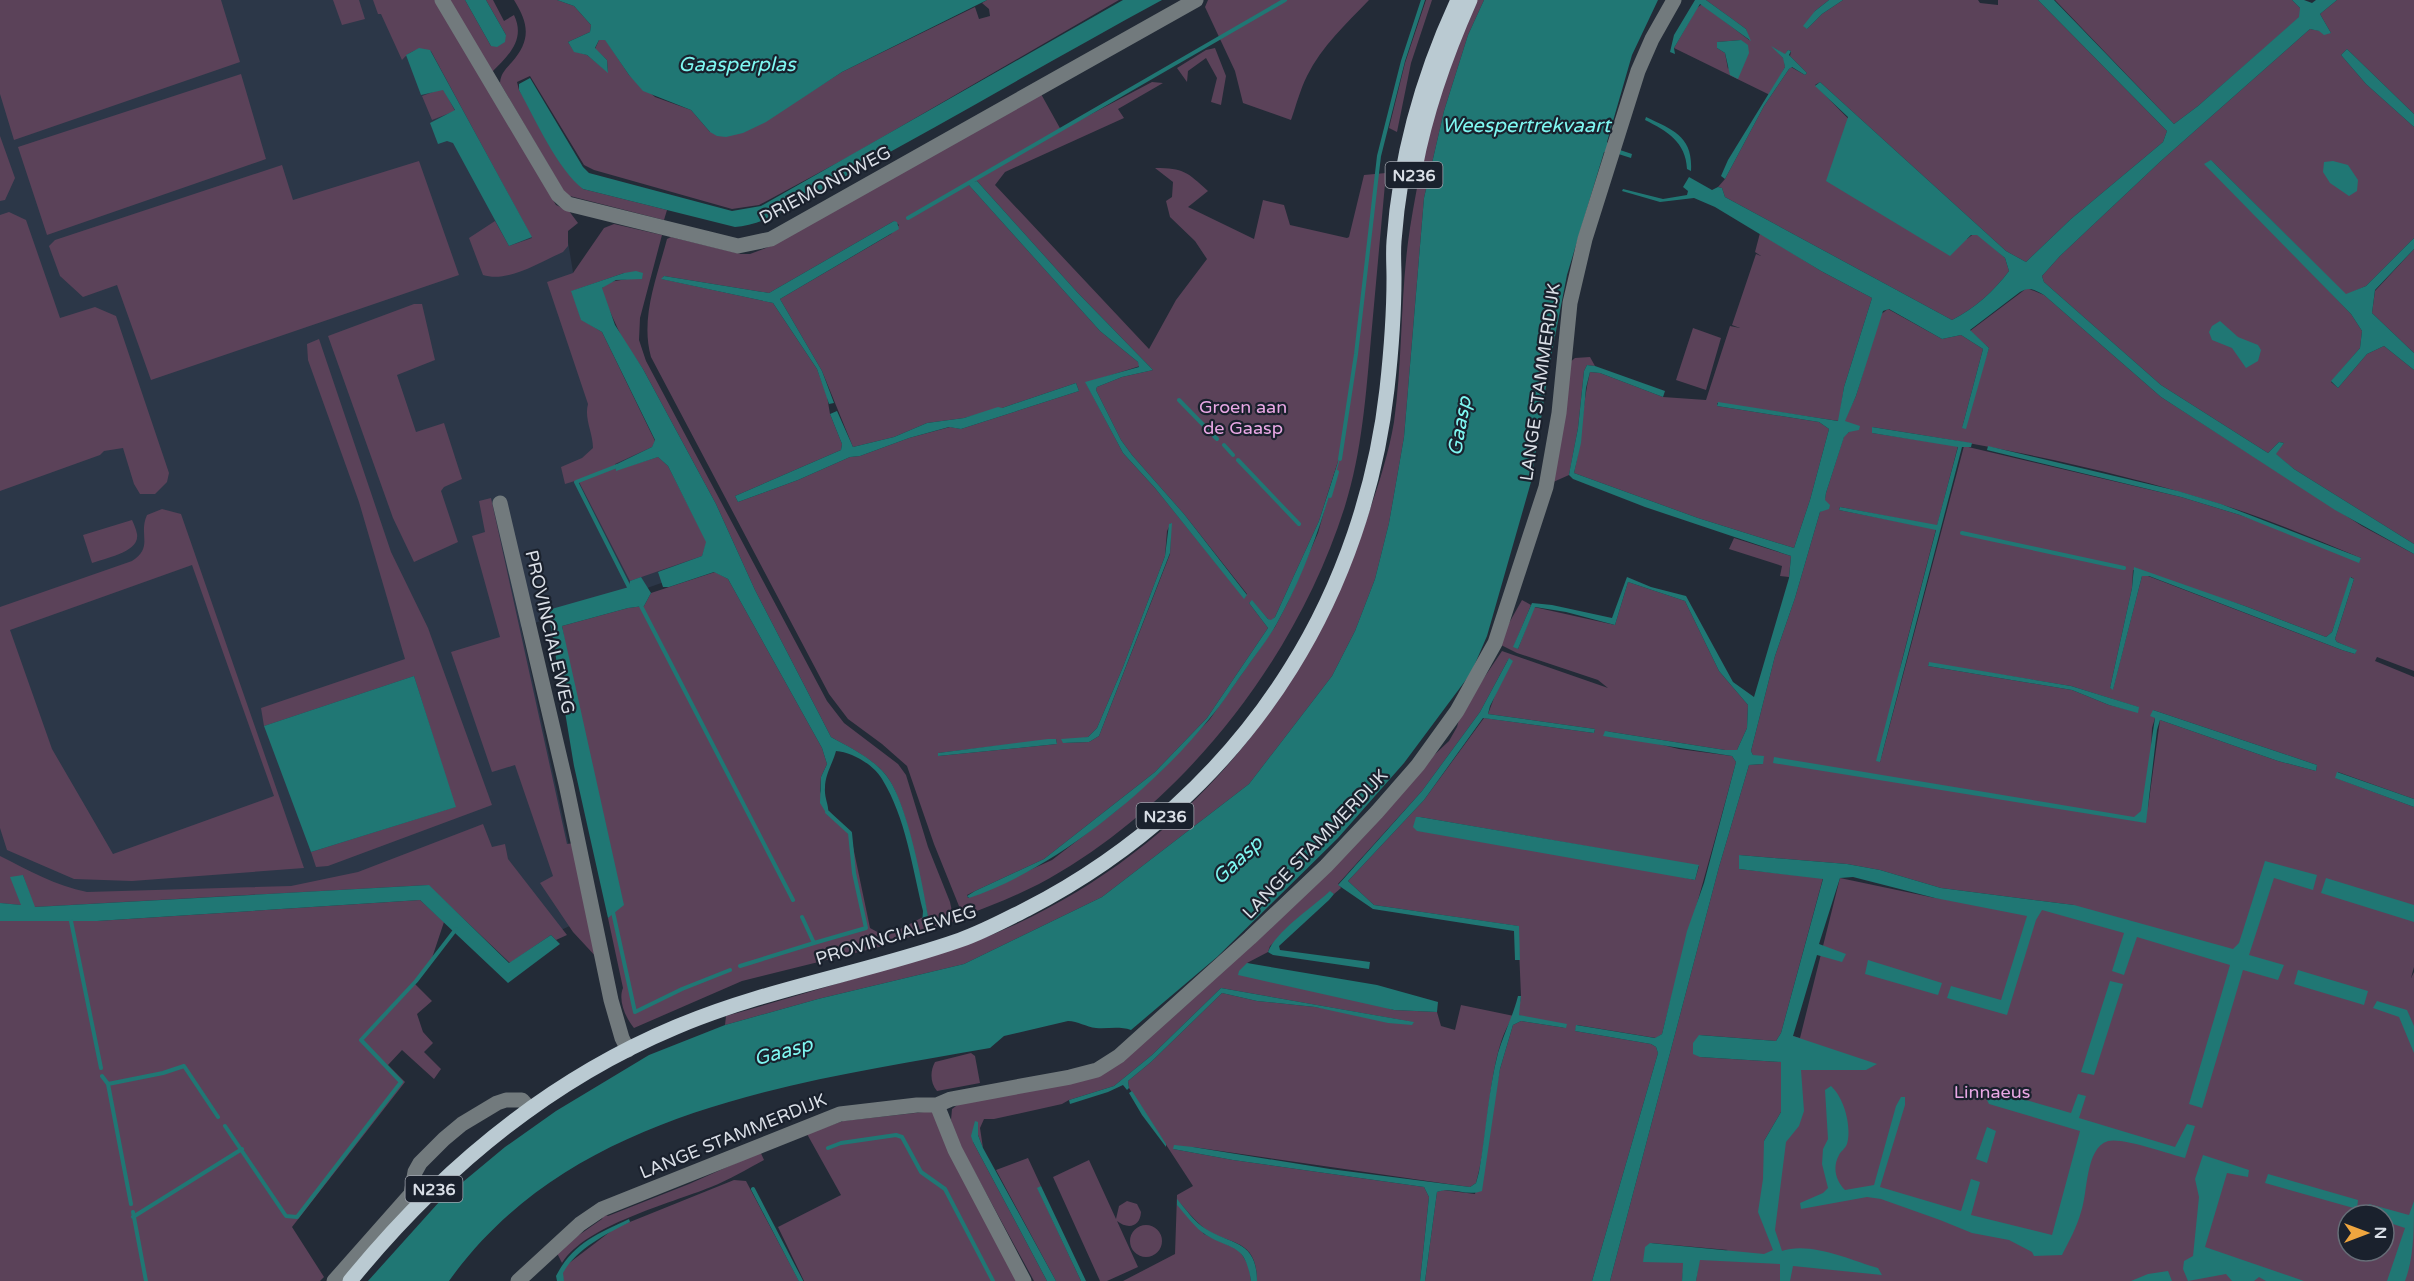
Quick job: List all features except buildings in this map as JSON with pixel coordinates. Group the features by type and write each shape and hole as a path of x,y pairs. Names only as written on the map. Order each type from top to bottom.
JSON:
{"main road":[{"name":"PROVINCIALEWEG","path":"350,1281 386,1236 424,1197 480,1147 530,1109 628,1050 722,1008 963,939 1008,918 1104,865 1167,815 1228,752 1276,692 1293,666 1330,597 1347,554 1374,466 1388,388 1394,244 1398,211 1414,125 1429,74 1458,0"},
{"name":"PROVINCIALEWEG","path":"1394,280 1429,108 1440,73 1470,0"}],"street":[{"name":"DRIEMONDWEG","path":"442,0 563,200 568,204 598,212 738,246 771,239 1197,0"},
{"name":"LANGE STAMMERDIJK","path":"518,1281 532,1275 580,1224 602,1209 840,1114 917,1105 937,1105 951,1099 1097,1070 1119,1056 1326,866 1418,765 1457,711 1496,641 1546,487 1559,413 1564,348 1574,282 1585,239 1638,71 1652,39 1674,0"},
{"name":"PROVINCIALEWEG","path":"500,503 566,784 611,1000 628,1050"},
{"path":"334,1281 411,1194 415,1172 420,1163 462,1124 506,1100 522,1100 530,1109"},
{"path":"937,1105 955,1150 1023,1281"}],"shaded area":[{"path":"0,0 420,0 568,242 578,302 718,563 633,593 521,627 585,919 561,930 424,893 0,912"}],"green space":[{"path":"0,0 221,0 240,62 14,140 0,94"},
{"path":"333,0 359,0 365,19 342,25"},
{"path":"373,0 437,0 556,205 569,211 578,223 568,231 568,246 563,252 513,274 493,277 483,275 469,238 495,221 509,246 532,238 431,51 415,51 402,60"},
{"path":"450,0 465,0 491,46 506,35 486,0 493,0 504,21 514,15 518,32 516,40 509,54 491,73"},
{"path":"514,0 557,0 574,6 591,25 590,32 568,42 574,51 587,55 608,72 607,60 595,49 599,40 605,39 629,75 655,97 691,110 710,132 801,98 842,72 975,7 979,19 990,16 989,9 982,3 987,0 1119,0 850,156 759,205 732,209 594,170 584,165 530,76 517,82 519,90 583,189 667,210 664,220 566,195 500,83 502,74 518,54 525,39 525,24"},
{"path":"1208,0 1369,0 1335,36 1313,65 1302,87 1291,120 1243,103 1235,71 1205,7"},
{"path":"1426,0 1432,0 1411,63 1397,132 1389,128 1405,63"},
{"path":"1476,0 1484,0 1468,35 1444,111 1424,198 1404,437 1389,523 1375,579 1355,631 1332,676 1249,784 1102,897 964,964 818,999 725,1025 726,1016 926,958 978,940 1012,926 1073,894 1130,856 1182,813 1228,764 1270,711 1307,654 1338,594 1363,530 1385,463 1397,398 1407,252 1417,190 1439,96"},
{"path":"1706,0 1829,0 1815,11 1807,29 1822,14 1843,0 1978,0 1980,3 1998,5 1998,0 2038,0 2167,131 2163,142 2071,219 2026,262 2006,251 1820,82 1815,85 1967,239 1976,232 2005,258 2009,271 1976,305 1952,320 1725,197 1722,188 1718,187 1725,179 1764,106 1791,67 1805,75 1807,73 1790,56 1791,51 1788,50 1785,55 1774,48 1784,59 1785,67 1770,95 1674,48 1697,8 1702,4 1749,40 1746,29","holes":["1741,40 1728,69 1725,53 1717,48 1717,42"]},
{"path":"2055,0 2292,0 2300,8 2300,17 2198,106 2174,124"},
{"path":"2337,0 2414,0 2414,114 2347,49 2341,55 2366,84 2414,127 2414,238 2366,286 2346,295 2211,160 2287,247 2351,314 2362,331 2360,348 2331,382 2338,388 2367,354 2384,346 2414,370 2414,544 2294,469 2275,454 2284,443 2279,442 2268,453 2161,385 2044,282 2042,276 2060,256 2162,160 2310,29 2331,33 2320,14"},
{"path":"1215,48 1226,76 1221,105 1211,102 1217,78 1206,58 1188,71 1187,82 1177,68 1206,50"},
{"path":"241,74 266,159 47,235 18,147"},
{"name":"Groen aan de Gaasp","path":"1152,82 1163,83 1118,109 1124,118 1005,172 995,185 1149,349 1176,300 1207,259 1195,241 1170,217 1166,201 1172,197 1173,182 1155,168 1179,170 1190,175 1208,191 1188,207 1254,239 1263,200 1284,205 1290,225 1349,237 1364,175 1386,173 1362,423 1351,486 1324,563 1297,619 1265,673 1227,724 1186,771 1140,814 1091,852 1039,884 963,916 934,844 907,766 848,719 829,694 651,357 647,327 655,283 667,239 671,237 741,254 750,254 771,246 1041,94 1061,130","holes":["977,181 1077,292 1153,370 1122,377 1097,387 1096,390 1121,440 1184,514 1247,594 1244,598 1155,488 1123,453 1086,383 1140,366 1138,362 1100,331 968,184","894,221 899,225 891,234 780,299 822,371 853,447 894,437 927,423 964,418 1002,408 1076,383 1079,391 961,429 950,427 909,438 860,456 850,457 798,480 738,502 735,496 841,450 842,444 830,414 827,396 817,369 773,303 662,279 664,276 769,293","1339,458 1318,533 1288,602 1275,627 1210,719 1161,771 1116,811 1052,860 968,898 967,895 1044,859 1155,772 1207,718 1268,628 1249,603 1252,601 1271,621 1275,617 1319,521","1171,523 1170,554 1099,736 1089,742 1063,743 1088,737 1097,728 1165,556 1167,531","1056,739 1057,744 938,756 938,753"]},
{"path":"444,90 455,111 432,120 422,96"},
{"path":"0,136 15,178 5,200 0,201"},
{"path":"419,161 459,275 151,380 117,285 83,297 60,276 49,246 55,240 282,165 293,200"},
{"path":"9,212 26,220 60,318 95,307 116,316 169,473 167,482 155,494 140,494 134,484 123,448 104,451 100,455 0,491 0,215"},
{"path":"614,224 662,235 640,318 639,340 646,361 827,701 844,723 898,764 906,775 928,847 950,902 954,921 890,944 889,935 923,917 923,924 929,921 912,844 900,803 893,786 880,768 860,753 831,737 755,590 716,504 643,369 623,340 601,292 609,282 627,279 624,273 572,291 581,319 602,332 655,441 652,447 615,464 616,470 658,457 668,466 707,542 702,556 630,581 578,480 565,484 561,467 582,458 593,448 593,442 587,415 588,404 547,282 573,273 604,228"},
{"path":"1760,233 1821,271 1872,298 1844,387 1839,421 1717,403 1717,406 1819,422 1829,429 1810,500 1794,548 1698,518 1574,473 1590,372 1600,373 1663,397 1706,400 1730,326 1740,328 1732,325 1756,254 1761,256 1755,252"},
{"path":"2414,249 2414,353 2372,313 2375,291"},
{"name":"Linnaeus","path":"2027,288 2044,295 2161,397 2362,526 2414,554 2414,671 2377,657 2375,661 2414,677 2414,799 2338,772 2336,778 2414,807 2414,967 2411,978 2414,972 2414,1281 1696,1281 1699,1260 1728,1250 1651,1243 1684,1263 1682,1281 1610,1281 1719,867 1749,765 1763,764 1751,751 1775,656 1820,512 1823,510 1844,436 1849,432 1844,421 1856,396 1880,315 1888,309 1942,339 1961,335 1983,349 1962,428 1989,348 1970,331","holes":["1872,427 2048,459 2135,479 2238,510 2361,558 2240,515 2181,497 1964,446 1880,762 1902,660 1936,529 1839,510 1840,507 1937,526 1958,446 1872,433","2133,570 2245,606 2326,637 2332,632 2351,577 2354,579 2335,639 2356,650 2355,654 2148,576 2142,576 2113,689 2110,688 2132,588","1929,663 2071,686 2138,707 2138,712 2109,705 2072,690 1928,666","2153,710 2317,765 2316,771 2278,761 2160,720 2148,808 2152,728 2155,718","1739,855 1847,864 1880,870 1941,888 2074,905 1935,898 1840,878 1800,1038 1793,1036 1792,1132 1764,1141 1781,1112 1781,1062 1700,1057 1700,1035 1776,1041 1781,1033 1823,878 1739,869"]},
{"path":"414,304 422,304 435,360 397,375 416,432 444,423 462,479 444,487 441,491 458,542 414,562 393,518 328,336"},
{"path":"1693,328 1721,338 1706,390 1676,380"},
{"path":"319,339 391,552 428,628 492,805 328,866 316,867 311,852 455,807 414,676 264,726 261,708 405,659 359,502 308,360 307,344"},
{"path":"1590,357 1595,366 1587,365 1584,371 1578,428 1569,475 1551,483 1569,363 1575,358"},
{"path":"491,498 567,844 574,843 599,960 573,932 540,883 553,876 515,765 492,772 451,652 500,637 472,536 485,532 479,501"},
{"path":"162,509 181,514 304,868 132,881 74,879 7,850 0,828 0,607 132,561 139,556 144,546 147,515","holes":["192,565 274,796 113,854 52,749 10,630"]},
{"path":"132,520 137,534 133,545 128,550 92,563 83,535"},
{"path":"1734,538 1791,556 1789,577 1780,576 1782,566 1729,549"},
{"path":"715,572 728,579 822,748 827,764 821,777 820,791 828,816 829,811 851,837 870,928 881,934 883,946 742,981 634,1028 625,1014 622,1003 623,988 608,918 613,912 562,626 628,608 644,606 651,593"},
{"path":"1628,582 1685,601 1719,671 1748,705 1747,728 1737,750 1605,731 1679,749 1732,756 1736,762 1662,1034 1656,1038 1577,1025 1575,1031 1651,1044 1656,1047 1658,1053 1592,1281 1425,1281 1437,1192 1443,1190 1475,1194 1480,1168 1476,1183 1470,1187 1193,1147 1173,1149 1233,1160 1424,1187 1429,1197 1420,1281 1257,1281 1256,1267 1252,1256 1246,1249 1204,1228 1177,1200 1204,1234 1239,1250 1249,1266 1251,1281 1123,1281 1175,1254 1177,1195 1193,1186 1129,1088 1128,1081 1151,1062 1222,993 1257,1001 1413,1022 1221,988 1152,1055 1114,1086 1062,1104 994,1119 984,1119 980,1128 983,1148 978,1135 978,1122 973,1142 1047,1281 1034,1281 955,1136 951,1120 952,1109 960,1103 1099,1070 1449,741 1457,727 1461,712 1502,651 1608,688 1598,680 1517,653 1501,645 1500,639 1522,600 1531,605 1514,646 1518,649 1534,607 1615,625","holes":["1509,658 1488,714 1595,729 1594,733 1484,718 1424,800 1348,881 1374,905 1518,926 1521,996 1518,1015 1566,1028 1521,1021 1513,1025 1500,1069 1481,1162 1494,1072 1505,1031 1514,1016 1461,1005 1455,1030 1441,1026 1437,1012 1394,1010 1247,963 1268,952 1270,946 1330,892 1334,894 1341,888 1338,884 1422,791 1480,712","1416,817 1420,817 1699,866 1695,880"]},
{"path":"483,824 492,847 505,844 508,859 567,935 556,940 551,935 510,963 428,885 34,907 23,875 21,905 0,903 0,856 53,882 87,892 291,886 358,872"},
{"path":"420,900 444,922 432,958 415,984 432,1001 417,1014 423,1032 433,1043 424,1052 441,1069 434,1079 402,1050 388,1065 405,1082 292,1227 324,1277 320,1281 0,1281 0,921 97,921"},
{"path":"971,1053 975,1056 980,1083 937,1091 931,1077 935,1062"},
{"path":"933,1111 1018,1281 804,1281 778,1227 841,1195 807,1134 843,1121"},
{"path":"759,1149 764,1160 718,1184 652,1208 609,1227 590,1237 562,1263 556,1251 602,1219 604,1214 608,1216 689,1184 754,1155"},
{"path":"1028,1158 1041,1186 1038,1189 1081,1281 1056,1281 996,1170"},
{"path":"1089,1160 1116,1219 1119,1206 1127,1201 1137,1204 1141,1212 1138,1221 1132,1226 1117,1221 1138,1267 1107,1281 1100,1281 1053,1177"},
{"path":"734,1180 746,1181 799,1281 564,1281 560,1270 615,1228"},
{"path":"1146,1225 1157,1230 1162,1241 1157,1252 1146,1257 1135,1252 1130,1241 1135,1230"}],"water":[{"path":"465,0 486,0 506,35 505,42 497,47 491,46"},
{"name":"Gaasperplas","path":"557,0 987,0 842,72 766,122 743,133 726,137 710,132 691,110 643,91 605,40 599,40 595,48 607,60 608,73 587,55 574,52 568,42 590,32 591,25 574,6"},
{"path":"1123,0 1162,0 794,206 763,220 735,227 583,189 556,157 519,90 519,84 530,78 583,167 589,173 732,211 761,206"},
{"name":"Weespertrekvaart","path":"1484,0 1658,0 1632,55 1607,142 1611,147 1632,154 1631,158 1609,151 1604,152 1567,275 1550,362 1531,482 1487,636 1471,673 1404,763 1338,838 1217,957 1131,1030 1096,1028 1068,1021 1004,1036 990,1048 842,1075 767,1092 693,1113 623,1141 558,1177 499,1223 449,1281 368,1281 440,1201 505,1147 556,1111 649,1055 725,1025 818,999 964,964 1102,897 1249,784 1332,676 1355,631 1375,579 1389,523 1404,437 1424,198 1444,111 1468,35"},
{"path":"1695,0 1706,0 1731,18 1746,29 1751,41 1700,4 1674,48 1675,54 1670,52 1674,35"},
{"path":"1829,0 1843,0 1822,14 1807,29 1803,26 1815,11"},
{"path":"2038,0 2054,0 2174,124 2198,106 2299,17 2300,8 2292,0 2312,3 2316,0 2337,0 2320,14 2331,33 2324,35 2310,29 2162,160 2060,256 2042,276 2044,282 2161,385 2268,453 2279,442 2284,443 2276,454 2294,469 2414,544 2414,554 2335,510 2161,397 2044,295 2035,290 2027,289 2020,292 1970,330 1989,348 1966,429 1962,428 1983,349 1961,335 1942,339 1889,309 1883,311 1856,396 1845,421 1860,426 1859,430 1849,432 1844,437 1826,493 1825,500 1830,505 1829,509 1820,512 1775,656 1751,751 1753,755 1764,756 1763,764 1749,765 1719,867 1610,1281 1592,1281 1658,1053 1656,1047 1651,1044 1575,1031 1576,1025 1655,1038 1662,1034 1687,931 1704,883 1736,762 1732,756 1603,736 1605,731 1737,750 1747,728 1748,705 1719,671 1685,601 1628,582 1615,625 1566,612 1535,607 1518,649 1513,647 1532,603 1612,618 1627,577 1651,587 1686,596 1733,682 1754,697 1789,578 1791,556 1645,507 1573,479 1569,475 1578,428 1584,371 1587,365 1595,366 1665,391 1663,397 1600,373 1590,372 1586,388 1581,443 1574,473 1698,518 1794,548 1810,500 1829,429 1819,422 1717,406 1718,402 1838,421 1844,387 1872,298 1821,271 1715,207 1694,198 1660,202 1622,191 1623,189 1663,199 1687,195 1688,191 1683,187 1689,177 1712,190 1722,188 1725,197 1952,320 1976,305 2009,271 2005,258 1977,235 1971,235 1950,256 1826,181 1848,117 1815,86 1820,82 2006,251 2026,262 2071,219 2163,142 2167,131"},
{"path":"1741,40 1748,45 1749,53 1738,79 1730,75 1725,53 1717,48 1717,42"},
{"path":"1771,46 1785,54 1788,50 1791,51 1789,55 1807,73 1805,75 1792,67 1789,69 1764,106 1725,179 1721,176 1728,160 1785,67 1783,58"},
{"path":"419,48 430,50 532,237 509,246 453,143 447,141 438,144 430,123 455,110 443,90 421,95 406,55"},
{"path":"2347,49 2414,114 2414,127 2366,84 2341,55"},
{"path":"1646,117 1673,131 1685,142 1691,159 1691,171 1687,169 1683,152 1674,138 1645,120"},
{"path":"2211,160 2346,294 2366,286 2414,238 2414,249 2375,290 2372,313 2414,353 2414,370 2384,346 2367,354 2338,388 2331,381 2360,348 2362,331 2351,314 2204,164"},
{"path":"2333,161 2348,165 2358,180 2357,191 2349,196 2330,183 2323,172 2324,162"},
{"path":"977,181 1077,292 1153,370 1122,377 1097,387 1096,390 1121,440 1184,514 1247,595 1244,599 1155,488 1123,453 1085,382 1139,367 1138,362 1100,331 967,183"},
{"path":"894,221 897,222 899,229 780,299 822,371 834,403 829,404 817,369 773,303 661,279 664,276 769,293"},
{"path":"636,271 643,273 642,279 616,280 602,288 615,325 643,369 716,504 755,590 831,737 874,763 893,786 913,844 929,921 922,924 923,911 903,826 890,794 878,774 868,764 836,751 825,783 828,816 820,803 821,777 827,764 822,748 728,579 714,572 663,587 658,572 702,556 706,542 668,466 658,457 616,471 615,465 652,447 655,440 602,332 581,320 571,291"},
{"path":"2220,321 2238,337 2258,345 2261,350 2258,361 2246,368 2232,348 2212,340 2209,332 2212,326"},
{"path":"1076,383 1079,391 961,429 949,427 909,438 860,456 850,457 798,480 738,502 735,496 841,450 842,444 830,414 837,411 853,447 894,437 927,423 964,418 998,407 1002,408"},
{"path":"1872,427 1972,443 1971,447 1962,447 1880,762 1876,761 1936,530 1839,510 1840,507 1937,525 1958,447 1872,433"},
{"path":"1988,446 2178,491 2221,504 2361,558 2359,563 2240,515 2181,497 1987,450"},
{"path":"1343,447 1315,538 1287,604 1269,637 1215,712 1161,772 1100,824 1035,868 969,898 967,896 975,891 1044,859 1155,772 1207,718 1268,628 1249,603 1252,600 1268,619 1275,617 1319,521"},
{"path":"1172,523 1170,553 1099,736 1089,742 1063,743 1061,739 1088,737 1097,728 1165,556 1169,524"},
{"path":"2134,567 2326,637 2332,632 2350,577 2354,579 2335,639 2357,650 2355,654 2342,650 2149,576 2142,576 2113,690 2110,688 2132,588"},
{"path":"641,577 651,593 644,606 628,608 562,626 624,905 608,918 574,766 548,610 629,587 630,581"},
{"path":"1509,658 1513,661 1488,714 1595,729 1594,733 1483,718 1424,800 1348,881 1374,905 1519,926 1520,960 1515,960 1514,931 1373,909 1338,885 1422,791 1480,712"},
{"path":"1929,662 2071,686 2139,707 2138,713 2109,705 2072,690 1928,666"},
{"path":"414,676 456,807 311,852 264,726"},
{"path":"2153,710 2317,765 2316,771 2278,761 2160,720 2146,823 1773,763 1774,757 2134,817 2141,811 2155,718 2150,716"},
{"path":"1056,739 1057,744 938,756 938,753"},
{"path":"2337,772 2414,799 2414,807 2335,778"},
{"path":"1416,817 1699,865 1695,880 1417,831 1413,827"},
{"path":"1739,855 1847,864 1880,870 1941,888 2074,905 2233,949 2239,943 2265,861 2317,875 2313,890 2274,878 2249,955 2284,965 2278,980 2243,970 2202,1108 2189,1104 2230,965 2137,937 2124,975 2112,971 2124,933 2042,910 2036,920 2007,1015 1947,998 1951,986 2001,1000 2027,916 1935,898 1853,877 1840,878 1819,944 1846,954 1842,962 1817,955 1793,1036 1877,1064 1866,1070 1801,1070 1804,1111 1799,1126 1786,1142 1775,1230 1782,1251 1805,1248 1830,1253 1878,1268 1882,1275 1793,1266 1790,1281 1780,1281 1780,1264 1700,1260 1696,1281 1682,1281 1683,1263 1643,1262 1645,1247 1650,1243 1764,1254 1773,1250 1758,1212 1763,1179 1764,1141 1781,1112 1781,1062 1700,1057 1693,1054 1693,1043 1699,1035 1776,1041 1781,1033 1823,879 1739,869"},
{"path":"23,875 35,907 429,885 509,963 551,935 560,944 508,983 420,900 97,921 0,921 0,903 21,905 10,877"},
{"path":"2326,878 2414,905 2414,922 2321,893"},
{"path":"1330,891 1334,894 1329,900 1279,946 1280,950 1370,962 1369,969 1273,955 1268,952 1286,928"},
{"path":"1868,960 1942,983 1938,995 1865,974"},
{"path":"1247,963 1377,985 1438,1002 1437,1012 1394,1010 1238,975"},
{"path":"2298,970 2368,991 2364,1005 2294,984"},
{"path":"2110,981 2123,984 2094,1075 2081,1072"},
{"path":"1221,988 1414,1022 1412,1025 1388,1023 1315,1007 1257,1001 1222,993 1151,1062 1128,1081 1127,1090 1123,1085 1070,1104 1069,1100 1114,1086 1152,1055"},
{"path":"1518,996 1521,996 1519,1015 1567,1024 1566,1028 1521,1021 1513,1025 1500,1069 1482,1191 1471,1193 1442,1190 1437,1192 1425,1281 1420,1281 1429,1197 1424,1187 1233,1160 1173,1149 1174,1145 1193,1147 1330,1169 1470,1187 1476,1183 1479,1172 1498,1053"},
{"path":"2377,1001 2407,1010 2414,1026 2414,1053 2399,1017 2373,1008"},
{"path":"1831,1086 1840,1098 1848,1121 1847,1144 1839,1155 1835,1169 1839,1183 1845,1190 1874,1185 1896,1106 1901,1097 1905,1097 1905,1105 1880,1187 1961,1211 1971,1179 1980,1182 1971,1215 2052,1235 2080,1131 1989,1104 1985,1096 1991,1090 2071,1113 2078,1094 2086,1096 2079,1118 2175,1147 2187,1124 2195,1126 2185,1158 2123,1141 2108,1141 2101,1145 2091,1162 2079,1218 2062,1255 2034,1256 2032,1252 2009,1240 1972,1233 1881,1199 1867,1197 1801,1209 1800,1203 1823,1193 1828,1188 1822,1164 1823,1149 1828,1139 1825,1090"},
{"path":"1132,1091 1166,1147 1142,1115 1129,1093"},
{"path":"975,1121 978,1122 978,1135 983,1148 1056,1281 1047,1281 973,1142 971,1136"},
{"path":"1987,1127 1996,1131 1987,1163 1976,1159"},
{"path":"2203,1155 2249,1170 2248,1177 2227,1173 2205,1247 2304,1281 2266,1281 2259,1277 2254,1281 2232,1281 2226,1274 2188,1281 2183,1269 2184,1261 2193,1256 2199,1197 2195,1179"},
{"path":"2268,1174 2358,1200 2358,1203 2336,1203 2265,1183"},
{"path":"1041,1186 1086,1281 1081,1281 1037,1188"},
{"path":"1177,1199 1202,1226 1247,1251 1253,1258 1257,1281 1251,1281 1241,1254 1202,1232 1177,1205"},
{"path":"2414,1201 2412,1252 2405,1281 2387,1281 2393,1263 2396,1263 2396,1254 2405,1228 2396,1225 2396,1211 2409,1215"},
{"path":"629,1219 630,1222 584,1249 563,1273 564,1281 557,1281 556,1276 578,1247 596,1235"},
{"path":"2168,1271 2172,1281 2131,1281 2148,1274"}],"waterway":[{"path":"908,218 1285,0"},
{"path":"1340,459 1356,354 1379,156 1403,61 1423,0"},
{"path":"1179,400 1217,439"},
{"path":"1224,445 1233,455"},
{"path":"1238,460 1299,524"},
{"path":"617,466 576,482 629,587"},
{"path":"1330,496 1337,472"},
{"path":"1962,533 2124,568"},
{"path":"641,606 793,900"},
{"path":"802,917 814,943 866,928 854,873 850,833 827,812"},
{"path":"613,912 635,1012 682,989 730,970"},
{"path":"71,921 101,1068"},
{"path":"225,1126 286,1216 297,1217 401,1082 361,1040 416,981 456,929"},
{"path":"740,966 814,943"},
{"path":"108,1084 163,1073 184,1066 218,1117"},
{"path":"102,1076 108,1084 131,1204"},
{"path":"828,1148 841,1143 896,1135 902,1137 921,1172 945,1189 993,1281"},
{"path":"133,1217 242,1149"},
{"path":"753,1189 801,1281"},
{"path":"133,1212 146,1281"}],"water label":[{"name":"Gaasp","path":"1459,426"},
{"name":"Gaasp","path":"1237,860"},
{"name":"Gaasp","path":"783,1051"}]}
